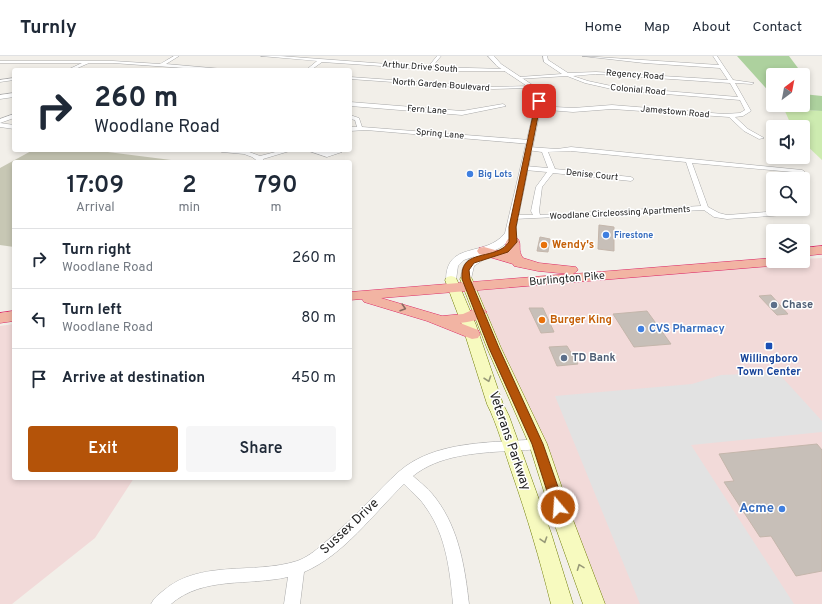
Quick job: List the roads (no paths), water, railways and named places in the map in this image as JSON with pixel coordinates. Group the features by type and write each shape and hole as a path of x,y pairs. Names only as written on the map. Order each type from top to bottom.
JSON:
{"highway":[{"path":"513,242 512,252 519,263"},
{"path":"810,251 822,250"},
{"path":"488,253 519,263 538,267 577,270"},
{"name":"Burlington Pike","path":"468,283 577,270 766,255"},
{"path":"810,259 822,258"},
{"name":"Burlington Pike","path":"352,293 452,284 766,262"},
{"path":"352,294 434,318 472,334"},
{"path":"434,318 447,320 473,315"},
{"path":"0,318 12,316"},
{"path":"0,326 12,324"}],"main road":[{"name":"Veterans Parkway","path":"468,283 473,315 472,334 495,404 545,542 562,604"},
{"name":"Veterans Parkway","path":"452,284 494,348 538,444 563,520 594,604"}],"street":[{"path":"11,62 27,56"},
{"path":"153,68 177,56"},
{"name":"Arthur Drive South","path":"262,56 429,68 506,70"},
{"path":"429,68 439,56"},
{"path":"468,283 466,270 471,261 488,253 502,243 507,238 513,222 530,145 539,93 532,86 494,61 491,56"},
{"name":"Colonial Road","path":"545,56 547,62 581,82 602,87 742,98"},
{"path":"586,56 644,62 722,67"},
{"path":"715,56 742,98"},
{"path":"311,68 320,61"},
{"path":"0,62 88,62 198,68"},
{"path":"76,68 88,62"},
{"name":"Regency Road","path":"519,78 596,72 752,83"},
{"name":"North Garden Boulevard","path":"352,78 481,87 508,88 532,86"},
{"path":"0,81 12,79"},
{"name":"Fern Lane","path":"421,89 425,84"},
{"path":"479,93 481,87"},
{"path":"0,97 12,95"},
{"name":"Jamestown Road","path":"537,108 573,110 612,107 731,116 747,112 747,107 742,98"},
{"name":"Fern Lane","path":"352,104 462,113 503,106"},
{"path":"731,116 746,130 761,138"},
{"path":"0,121 12,117"},
{"path":"352,118 357,119 360,128"},
{"path":"395,130 400,122"},
{"path":"0,125 12,127"},
{"path":"459,136 463,128"},
{"name":"Spring Lane","path":"352,129 395,130 530,145"},
{"path":"530,145 544,150 557,151 571,149 802,172"},
{"path":"544,150 552,170"},
{"path":"238,152 246,153 260,160 284,152"},
{"path":"316,152 327,155 339,152"},
{"path":"688,160 705,208 717,215 727,217 766,214"},
{"name":"Denise Court","path":"525,168 631,179"},
{"path":"773,168 775,172"},
{"name":"Woodlane Circleossing Apartments","path":"552,170 539,187 535,210 538,217 705,208"},
{"path":"513,222 538,217"},
{"path":"452,284 453,267 455,261 468,255 505,250 513,242 513,222"},
{"name":"Sussex Drive","path":"159,604 185,584 210,578 275,572 297,568 315,559 330,548 404,476 420,464 445,454 538,444"},
{"path":"404,476 424,494 444,524 453,553 461,604"},
{"path":"292,604 297,568"}],"place":[{"name":"Big Lots","path":"470,174"},
{"name":"Firestone","path":"606,235"},
{"name":"Wendy's","path":"544,245"},
{"name":"Chase","path":"774,305"},
{"name":"Burger King","path":"542,320"},
{"name":"CVS Pharmacy","path":"641,329"},
{"name":"Willingboro Town Center","path":"769,346"},
{"name":"TD Bank","path":"564,358"},
{"name":"Acme","path":"782,509"}]}
